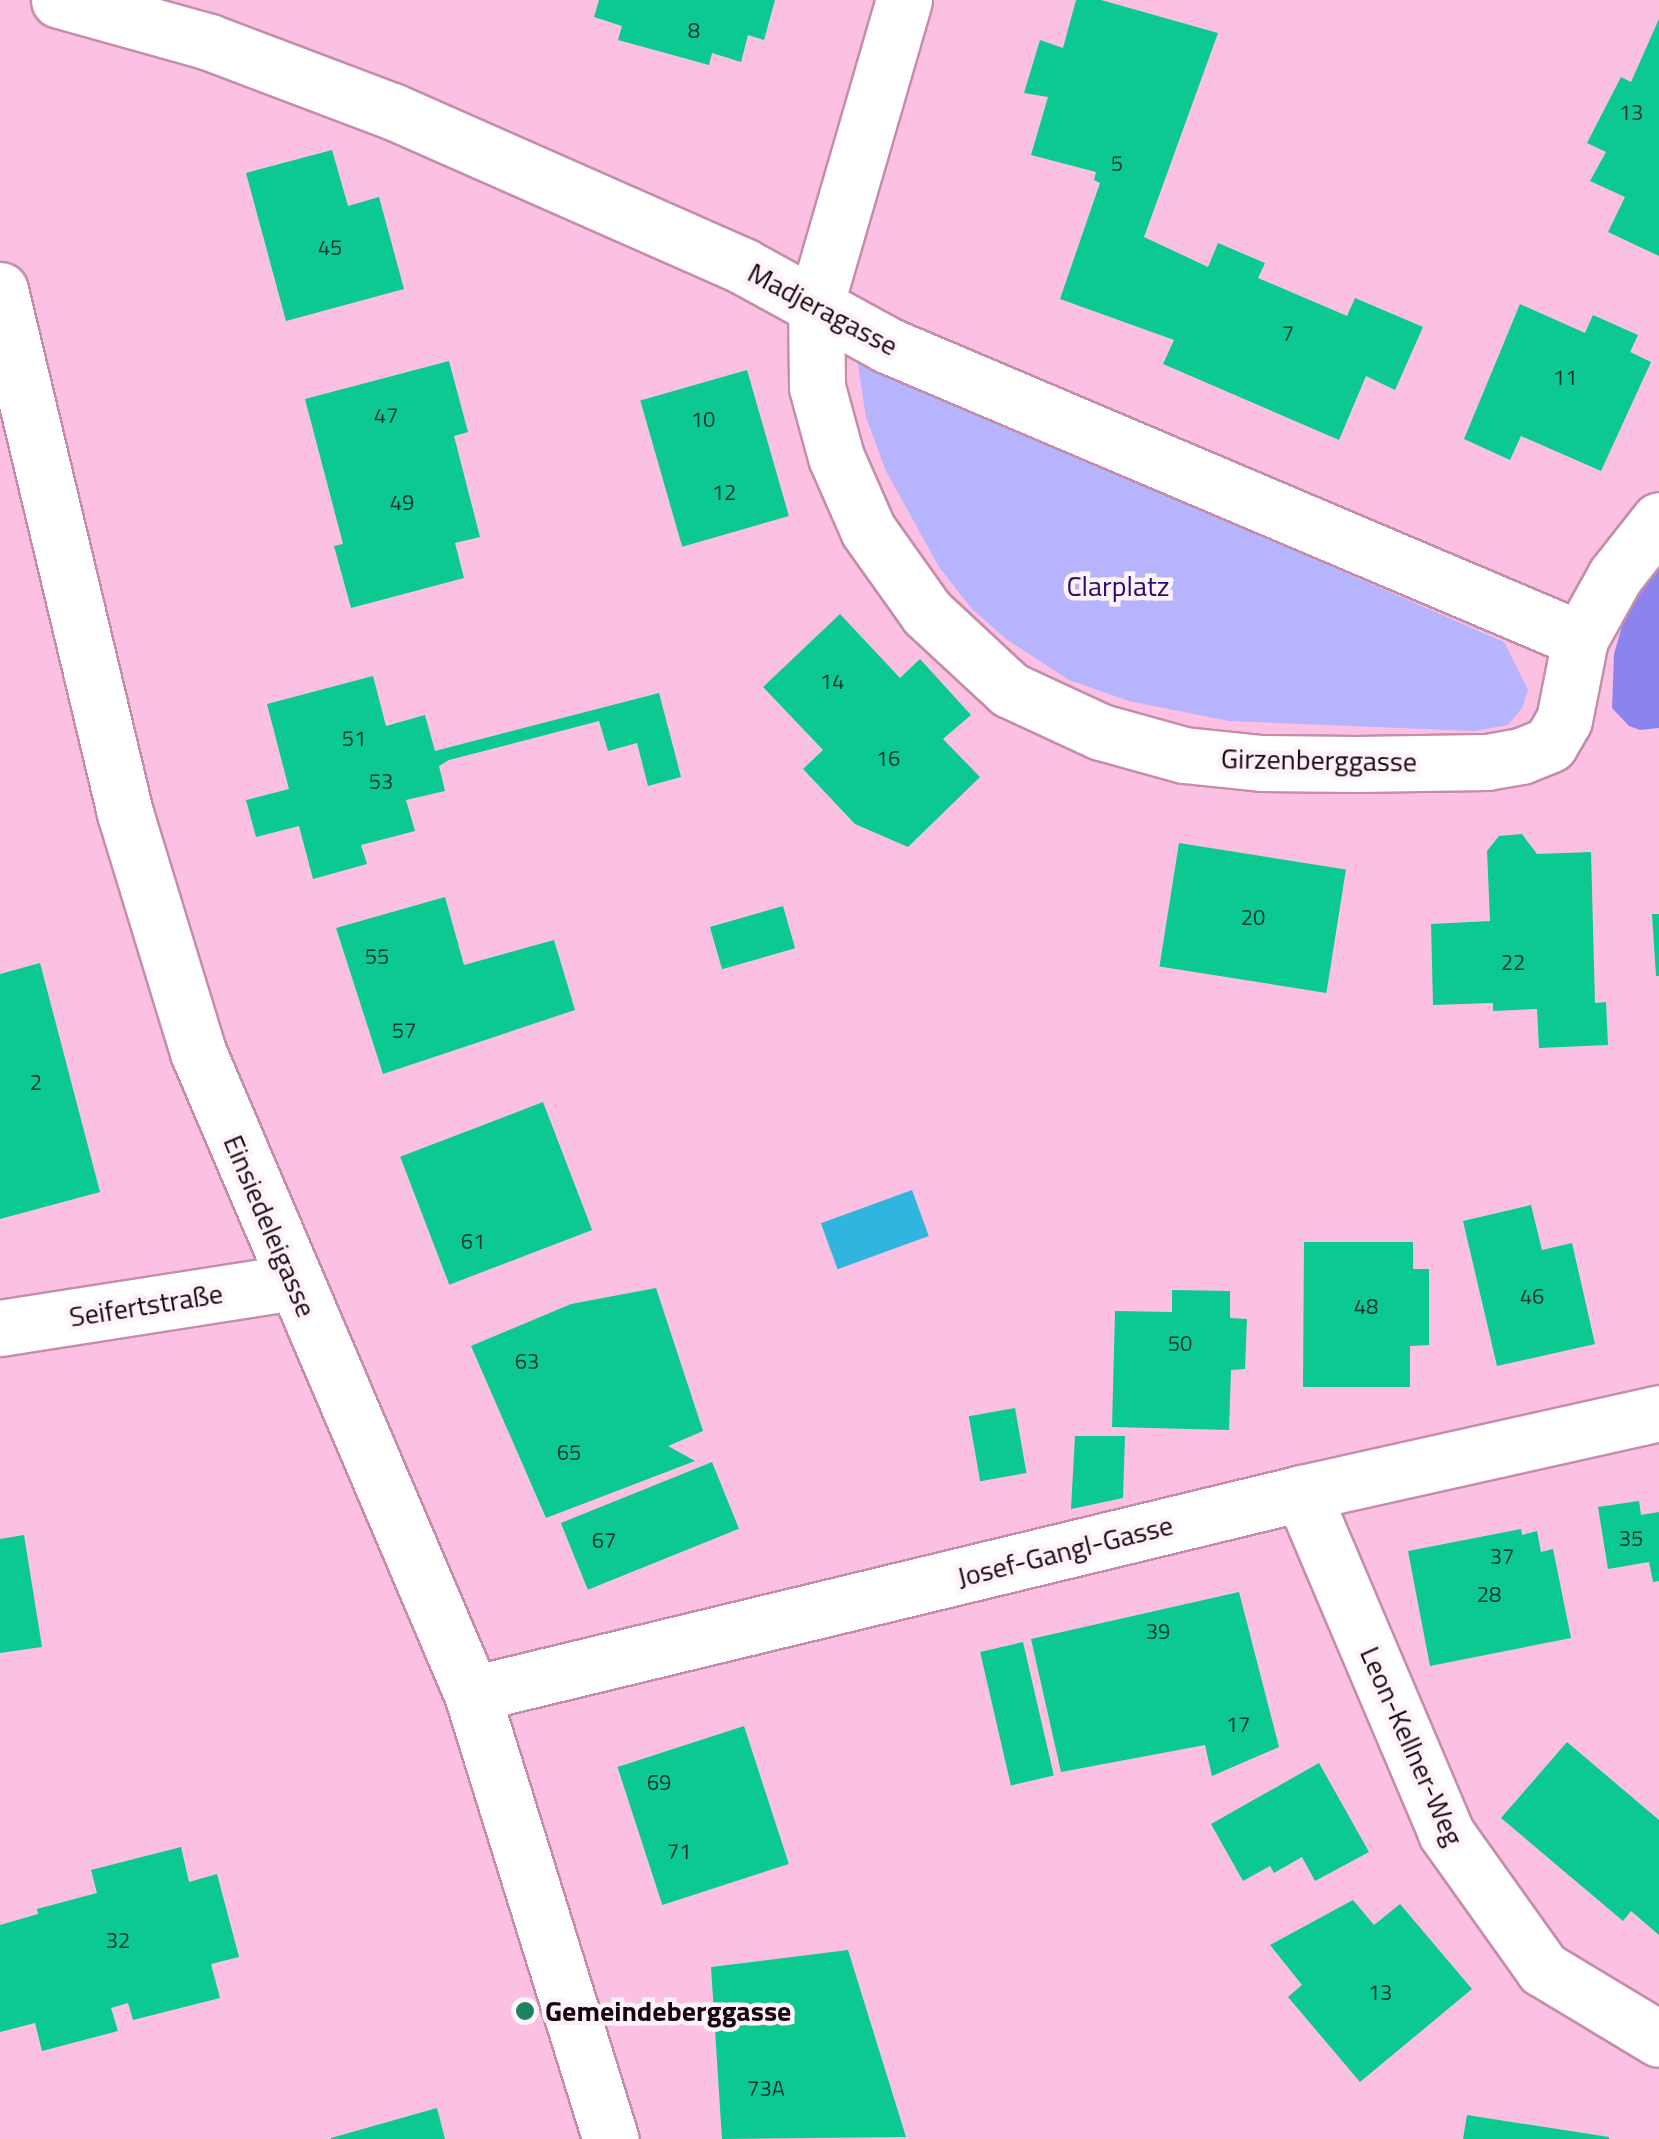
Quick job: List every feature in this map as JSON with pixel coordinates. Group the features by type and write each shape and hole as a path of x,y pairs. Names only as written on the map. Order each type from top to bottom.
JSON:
{"street":[{"name":"Madjeragasse","path":"59,0 209,42 392,110 816,302 887,345 1580,639"},
{"name":"Girzenberggasse","path":"904,0 816,302 817,387 836,457 868,530 927,612 1010,690 1101,732 1184,755 1262,764 1504,759 1550,744 1572,694 1580,639 1615,576 1659,520"},
{"name":"Einsiedeleigasse","path":"0,290 125,813 198,1052 292,1282 472,1694 611,2139"},
{"name":"Seifertstraße","path":"0,1328 292,1282"},
{"name":"Josef-Gangl-Gasse","path":"472,1694 1302,1493 1659,1413"},
{"name":"Leon-Kellner-Weg","path":"1302,1493 1446,1832 1543,1968 1659,2039"}],"green space":[{"name":"Clarplatz","path":"857,359 1504,642 1528,690 1522,708 1508,725 1474,731 1229,721 1129,701 1069,680 1006,639 971,608 939,567 885,469 866,417"}],"shaded area":[{"path":"1659,544 1659,728 1640,730 1629,726 1612,708 1614,654 1634,585"},
{"path":"912,1190 929,1236 838,1269 821,1223"}],"building":[{"path":"599,0 775,0 764,40 748,35 741,62 712,53 709,65 618,40 622,26 594,17"},
{"path":"1076,0 1101,0 1218,33 1144,237 1208,267 1218,243 1265,263 1258,278 1347,316 1355,298 1423,327 1395,390 1366,376 1339,440 1163,364 1174,340 1060,299 1100,183 1094,180 1096,172 1031,155 1048,97 1024,93 1040,40 1063,48"},
{"path":"1659,19 1659,256 1608,232 1625,197 1590,181 1606,152 1587,143 1621,77 1631,82"},
{"path":"332,150 348,206 379,197 404,289 286,321 246,173"},
{"path":"1520,304 1585,333 1593,315 1638,335 1630,352 1651,362 1601,471 1521,436 1510,460 1464,439"},
{"path":"449,361 468,432 454,436 480,537 455,543 464,578 351,608 334,546 343,544 305,399"},
{"path":"747,370 789,516 682,547 640,401"},
{"path":"840,614 900,678 920,659 971,715 943,739 980,777 908,847 855,824 803,769 823,750 763,687"},
{"path":"373,676 386,726 425,715 435,751 659,693 681,777 648,786 637,743 608,751 599,721 449,760 439,766 445,791 406,800 415,831 361,845 367,864 313,879 299,826 256,837 246,800 289,789 267,704"},
{"path":"1522,834 1537,854 1591,852 1595,1003 1606,1002 1608,1045 1539,1048 1537,1009 1493,1011 1493,1003 1433,1005 1431,924 1490,921 1487,851 1499,836"},
{"path":"1179,843 1346,869 1326,993 1159,966"},
{"path":"445,897 464,965 554,940 575,1010 383,1074 336,928"},
{"path":"783,906 795,948 722,969 710,927"},
{"path":"1652,914 1659,914 1659,976 1656,976"},
{"path":"40,963 100,1192 0,1219 0,974"},
{"path":"543,1102 592,1230 449,1285 400,1157"},
{"path":"1531,1205 1542,1250 1572,1243 1595,1344 1497,1366 1463,1221"},
{"path":"1304,1242 1413,1242 1413,1269 1429,1269 1429,1345 1410,1346 1410,1387 1303,1387"},
{"path":"656,1288 703,1431 668,1446 695,1461 546,1518 471,1346 571,1304"},
{"path":"1172,1290 1230,1291 1230,1318 1247,1319 1245,1369 1231,1370 1229,1430 1112,1427 1115,1311 1172,1312"},
{"path":"1015,1408 1026,1473 980,1481 969,1416"},
{"path":"1075,1436 1125,1436 1123,1498 1071,1509"},
{"path":"712,1462 739,1529 588,1590 561,1523"},
{"path":"1639,1501 1641,1515 1659,1512 1659,1581 1653,1582 1649,1562 1608,1569 1598,1507"},
{"path":"1521,1529 1522,1535 1537,1531 1541,1552 1553,1549 1571,1638 1430,1666 1408,1551"},
{"path":"24,1535 42,1647 0,1653 0,1539"},
{"path":"1239,1592 1279,1747 1212,1776 1205,1745 1061,1772 1031,1639"},
{"path":"1023,1642 1054,1775 1011,1785 980,1652"},
{"path":"744,1726 789,1864 662,1905 618,1767"},
{"path":"1567,1742 1659,1820 1659,1935 1631,1911 1623,1921 1501,1818"},
{"path":"1319,1763 1369,1852 1315,1881 1302,1857 1274,1873 1270,1866 1243,1881 1211,1824"},
{"path":"181,1847 189,1882 217,1874 239,1957 211,1964 220,1998 133,2020 128,2003 111,2008 118,2031 42,2051 35,2023 0,2032 0,1925 38,1914 37,1909 97,1893 91,1870"},
{"path":"1353,1900 1374,1925 1400,1904 1472,1989 1360,2082 1288,1997 1302,1985 1270,1945"},
{"path":"848,1950 906,2137 722,2139 711,1967"},
{"path":"437,2108 445,2139 331,2139 331,2138"},
{"path":"1467,2115 1609,2137 1609,2139 1463,2139"}],"place":[{"name":"Gemeindeberggasse","path":"525,2011"}]}
